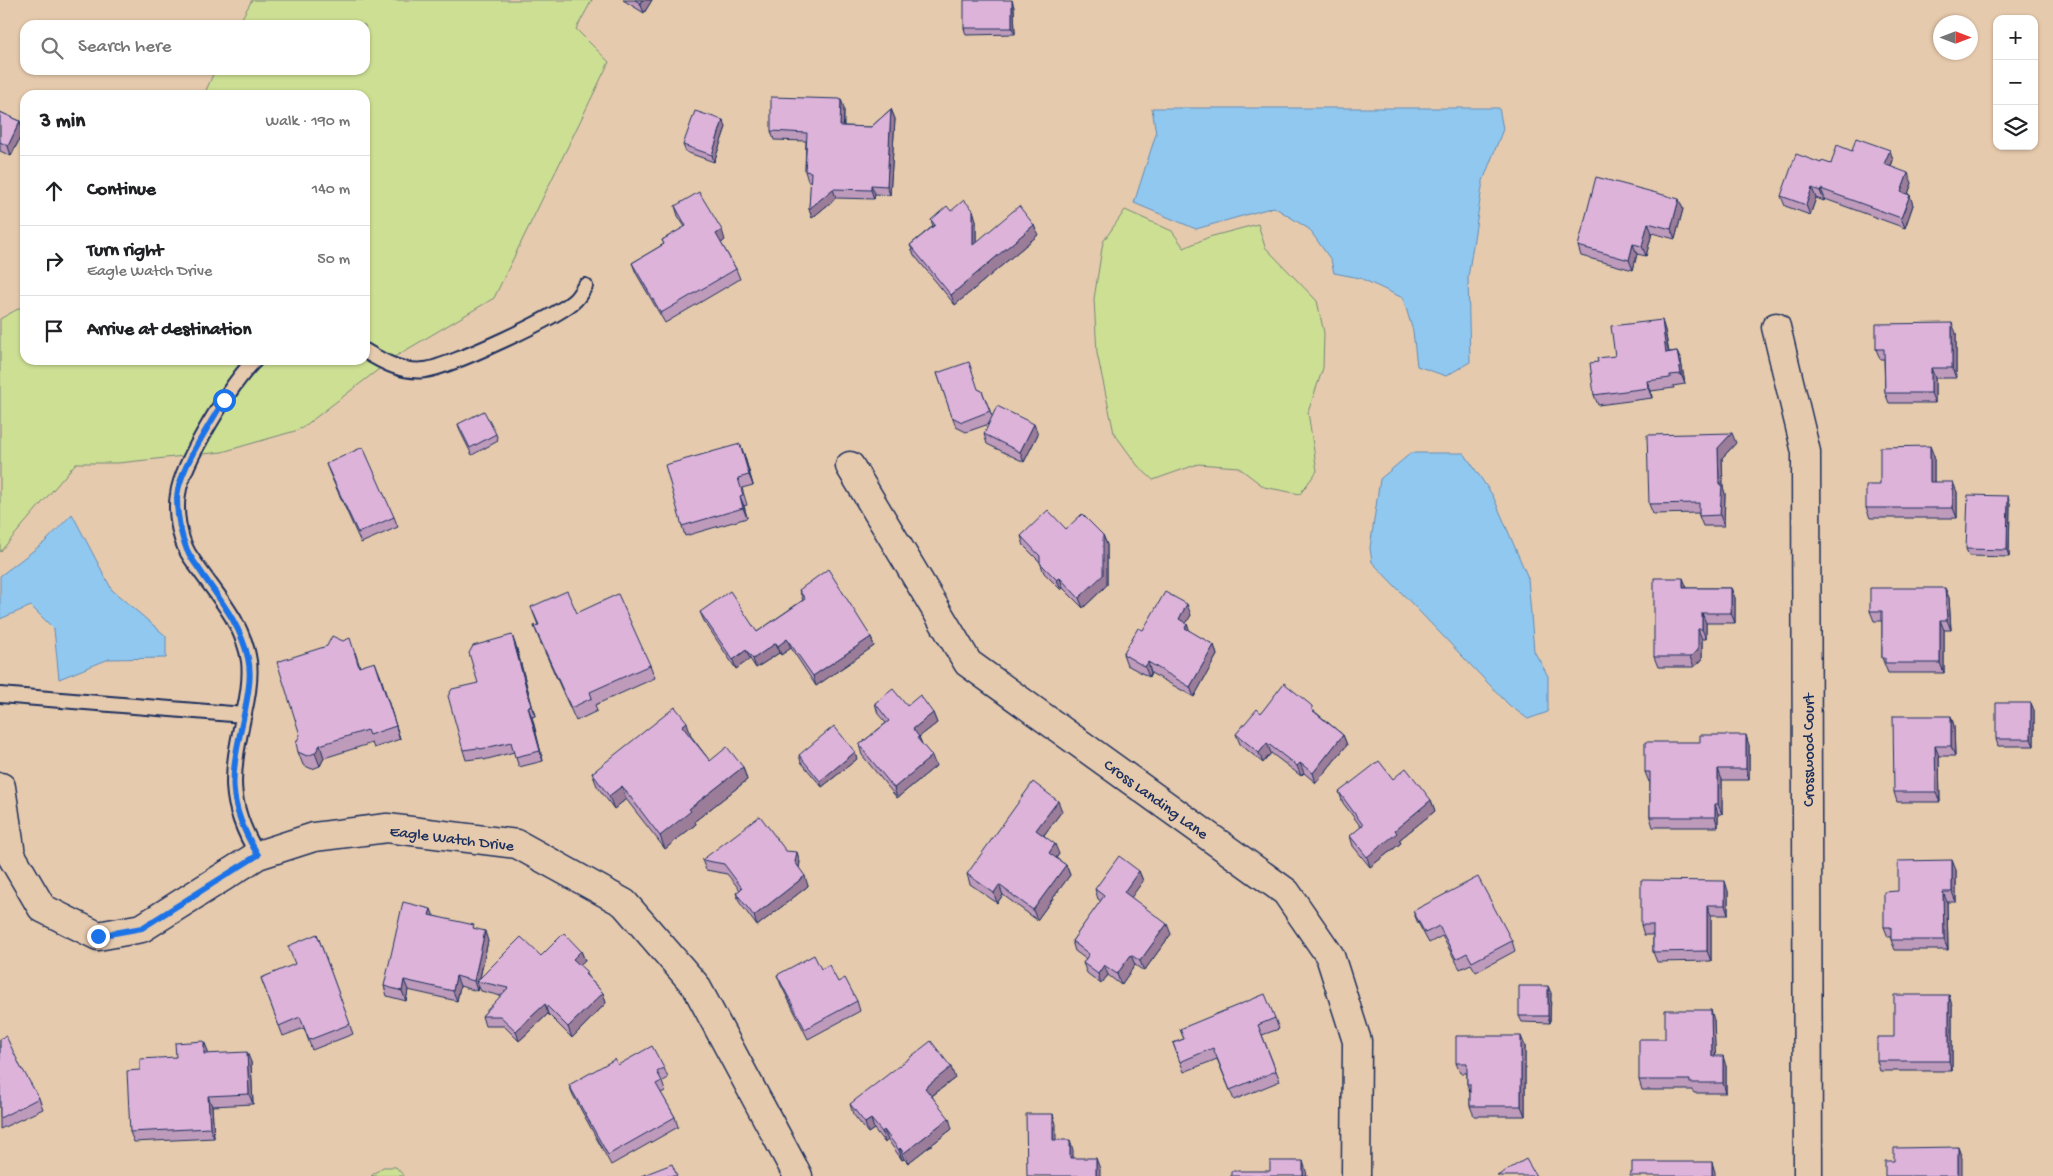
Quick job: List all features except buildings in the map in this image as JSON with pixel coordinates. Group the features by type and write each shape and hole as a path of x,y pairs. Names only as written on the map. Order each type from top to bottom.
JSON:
{"street":[{"name":"Crosswood Court","path":"1776,327 1806,452 1808,1176"},
{"name":"Cross Landing Lane","path":"850,466 968,663 1286,892 1330,956 1357,1041 1356,1176"},
{"name":"Eagle Watch Drive","path":"0,787 11,855 42,908 98,936 142,928 258,855 314,837 387,828 517,844 624,903 696,986 798,1176"}],"lane":[{"path":"370,354 395,367 412,370 426,370 446,364 553,315 576,299 584,286"},
{"path":"251,365 224,400 181,478 177,494 177,516 187,551 236,624 244,641 249,660 250,676 232,778 238,817 258,855"},
{"path":"0,695 244,715"}],"green space":[{"path":"252,0 592,0 576,29 609,62 494,298 396,356 302,428 295,431 222,452 118,463 76,463 0,552 0,319 20,308 20,365 370,365 370,90 206,90 213,75 370,75 370,20 241,20"},
{"path":"1125,210 1172,231 1184,248 1209,237 1258,224 1265,247 1317,301 1324,333 1323,368 1308,412 1317,471 1300,494 1264,487 1238,467 1198,464 1153,480 1138,466 1114,433 1097,353 1094,299 1103,242"},
{"path":"383,1167 396,1167 404,1176 371,1176"}],"water":[{"path":"1152,108 1499,108 1503,129 1483,181 1468,277 1470,362 1446,376 1417,366 1413,331 1403,298 1360,278 1334,273 1331,260 1309,229 1274,207 1196,229 1134,203 1156,134"},
{"path":"1411,453 1464,453 1493,496 1528,578 1534,651 1548,676 1548,712 1528,719 1509,705 1372,562 1370,548 1380,479"},
{"path":"72,514 112,590 166,636 166,658 109,659 59,679 54,629 31,606 0,619 0,576 46,541"}],"route":[{"path":"98,936 142,928 258,855 238,817 232,778 248,691 250,676 249,660 244,641 236,624 187,551 177,516 177,494 181,478 224,400"}]}
